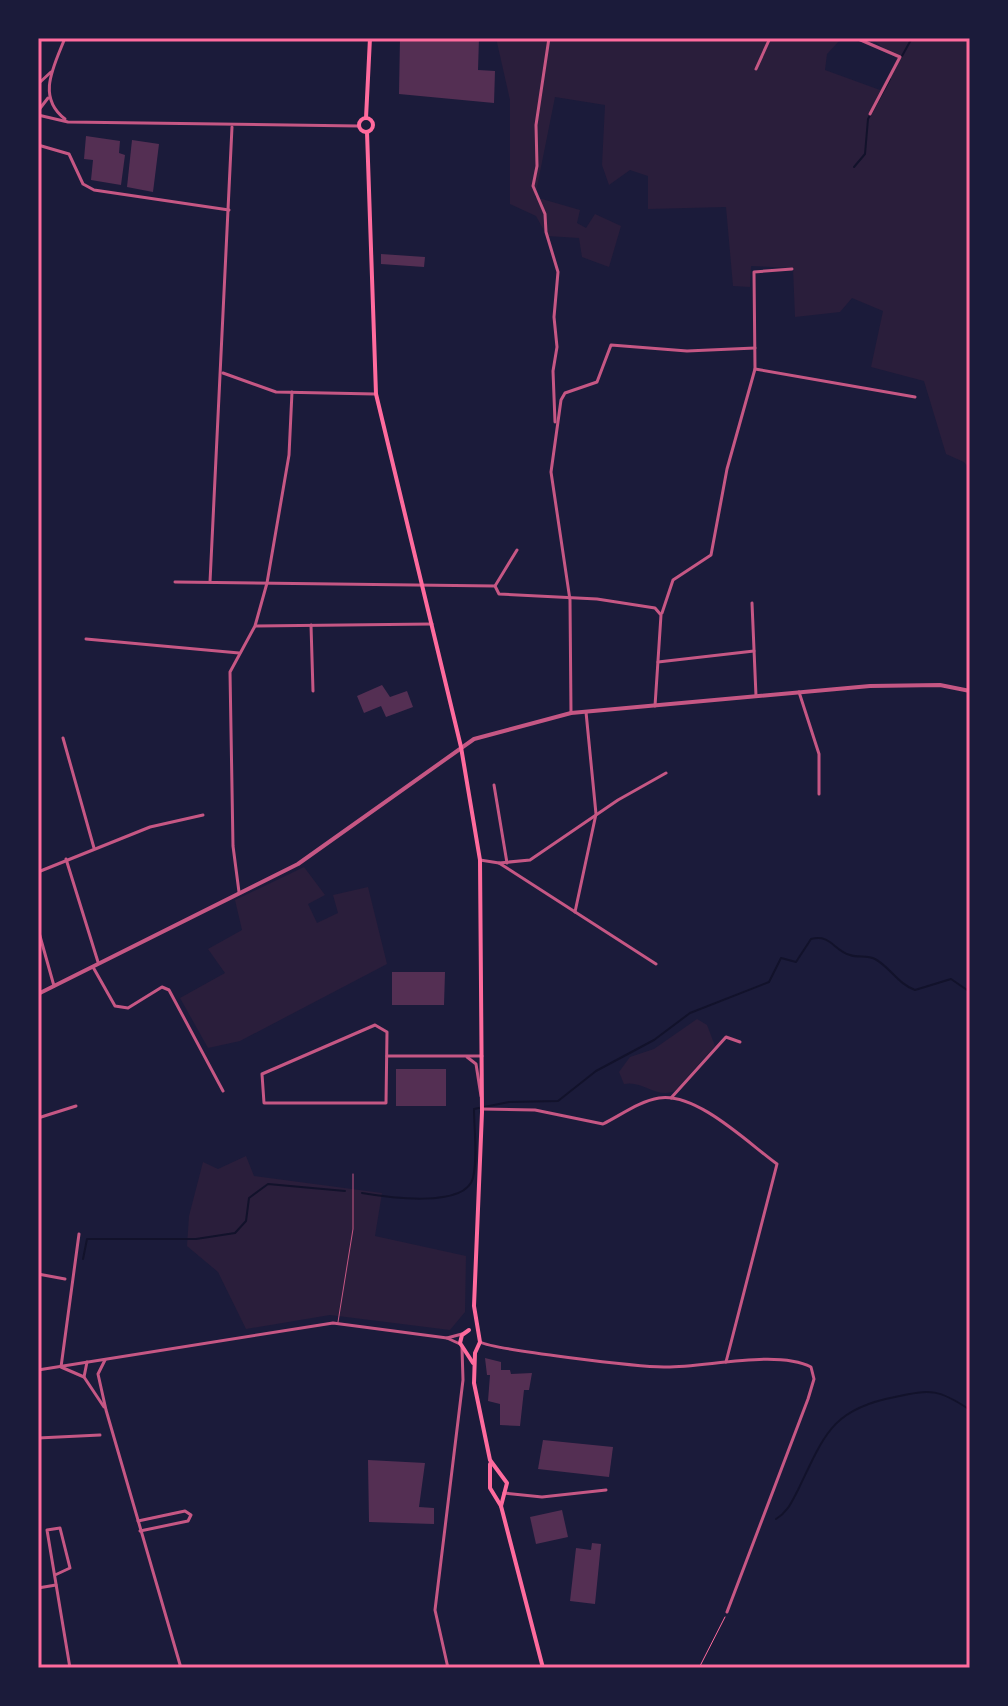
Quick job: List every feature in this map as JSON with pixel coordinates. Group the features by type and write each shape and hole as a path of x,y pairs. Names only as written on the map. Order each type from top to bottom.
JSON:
{"main road":[{"path":"370,38 366,118 373,126 367,132 376,394 461,747 480,860 482,1110 474,1306 469,1330 462,1334 463,1348 474,1366"},
{"path":"366,118 360,120 358,126 367,132"},
{"path":"474,1306 480,1345 474,1366 478,1409 490,1460 490,1482 501,1506 543,1668"},
{"path":"469,1330 479,1335"},
{"path":"463,1348 480,1345"},
{"path":"490,1460 507,1486 501,1506"},
{"path":"490,1482 500,1477"},
{"path":"494,1494 504,1493"}],"street":[{"path":"65,38 51,72 48,95 38,113 68,122 232,127 358,126"},
{"path":"549,38 536,125 537,166 533,186 545,214 546,232 558,272 554,317 557,347 553,371 555,426 551,472 570,600 571,713"},
{"path":"756,69 770,38"},
{"path":"856,38 900,57 870,114"},
{"path":"39,82 51,72"},
{"path":"48,95 54,109 68,122"},
{"path":"210,582 223,373 232,127"},
{"path":"38,145 69,154 83,184 94,190 229,210"},
{"path":"655,706 661,615 673,580 711,555 727,469 755,369 754,272 792,269"},
{"path":"555,426 565,393 597,382 611,345 687,351 755,348"},
{"path":"755,369 915,397"},
{"path":"223,373 276,392 376,394"},
{"path":"239,892 233,846 230,672 255,626 267,583 289,455 292,392"},
{"path":"495,586 517,550"},
{"path":"175,582 495,586"},
{"path":"495,586 499,594 634,604 655,608 661,615"},
{"path":"752,603 756,696"},
{"path":"255,626 432,624"},
{"path":"311,625 313,691"},
{"path":"86,639 239,653"},
{"path":"658,662 754,651"},
{"path":"38,994 298,864 474,739 571,713 799,692 928,685 970,691"},
{"path":"799,692 819,754 819,794"},
{"path":"575,912 596,814 586,712"},
{"path":"63,738 94,848"},
{"path":"480,860 507,863 530,860 596,814 666,773"},
{"path":"494,785 507,863"},
{"path":"38,872 150,827 203,815"},
{"path":"66,859 98,962"},
{"path":"499,863 656,964"},
{"path":"38,929 54,986"},
{"path":"92,966 115,1006 128,1008 162,987 169,990 223,1091"},
{"path":"375,1025 387,1032 387,1056 386,1103 264,1103 262,1074 368,1027 375,1025"},
{"path":"670,1099 726,1037 740,1042"},
{"path":"387,1056 482,1056"},
{"path":"463,1056 476,1064 482,1097"},
{"path":"482,1110 535,1110 603,1124 644,1102 663,1097 713,1114 777,1164 725,1364"},
{"path":"38,1118 76,1106"},
{"path":"61,1367 79,1234"},
{"path":"38,1274 65,1279"},
{"path":"38,1370 338,1323 447,1338 462,1334"},
{"path":"447,1338 463,1348 463,1380 435,1610 448,1668"},
{"path":"480,1345 663,1367 780,1361 811,1367 812,1388 727,1612"},
{"path":"105,1360 98,1374 106,1410 181,1668"},
{"path":"84,1377 87,1362"},
{"path":"61,1367 84,1377 106,1410"},
{"path":"38,1438 100,1435"},
{"path":"507,1486 513,1493"},
{"path":"504,1493 542,1497 606,1490"},
{"path":"137,1521 185,1511 191,1515 188,1521 140,1531"},
{"path":"55,1575 70,1568 60,1528 47,1530 70,1668"},
{"path":"38,1588 56,1585"}],"lane":[{"path":"338,1323 353,1229 353,1174"}],"path":[{"path":"699,1668 727,1612"}],"shaded area":[{"path":"496,38 842,38 827,54 825,70 880,90 897,59 871,38 970,38 970,470 964,462 946,454 924,381 871,367 883,311 852,298 840,312 795,317 793,268 751,266 750,287 733,286 726,207 648,209 648,176 630,170 609,185 602,165 605,105 555,97 535,197 580,210 577,223 586,228 595,214 621,226 609,267 582,257 579,238 547,236 536,216 510,204 510,100"},
{"path":"304,867 325,895 308,904 317,923 338,913 333,895 368,887 387,964 240,1041 208,1048 180,998 225,973 208,949 242,930 235,900"},
{"path":"697,1019 707,1025 715,1046 675,1091 662,1093 631,1083 624,1084 619,1072 630,1057 654,1049"},
{"path":"246,1156 254,1176 382,1193 375,1236 466,1256 465,1312 450,1330 330,1315 246,1329 218,1272 187,1246 189,1216 203,1162 218,1169"}],"building":[{"path":"400,38 479,38 478,70 495,71 494,103 399,94"},
{"path":"86,136 120,141 119,153 125,155 121,185 91,180 93,160 84,159"},
{"path":"132,140 159,144 153,192 127,187"},
{"path":"381,254 425,257 424,267 381,264"},
{"path":"382,685 390,697 407,691 413,707 386,717 381,706 364,713 357,696"},
{"path":"392,972 445,972 444,1005 392,1005"},
{"path":"396,1069 446,1069 446,1106 396,1106"},
{"path":"485,1358 501,1362 501,1370 510,1370 511,1374 532,1373 529,1390 524,1390 520,1426 500,1425 500,1404 488,1401 490,1375 487,1375"},
{"path":"543,1440 613,1447 609,1477 538,1469"},
{"path":"368,1460 425,1463 419,1507 434,1508 434,1524 369,1522"},
{"path":"562,1510 568,1537 536,1544 530,1517"},
{"path":"592,1543 601,1544 595,1604 570,1601 576,1548 591,1550"}],"waterway":[{"path":"902,56 912,38"},
{"path":"854,167 865,154 868,119 890,79"},
{"path":"362,1193 423,1199 456,1194 467,1188 473,1178 475,1161 474,1109 509,1102 558,1101 596,1071 654,1040 690,1013 769,982 781,958 796,962 811,939 828,941 850,955 875,959 915,990 951,979 970,992"},
{"path":"83,1259 87,1239 196,1239 235,1233 246,1221 249,1198 268,1184 345,1191"},
{"path":"776,1519 792,1502 823,1440 843,1417 856,1409 874,1402 926,1392 950,1398 970,1410"}]}
